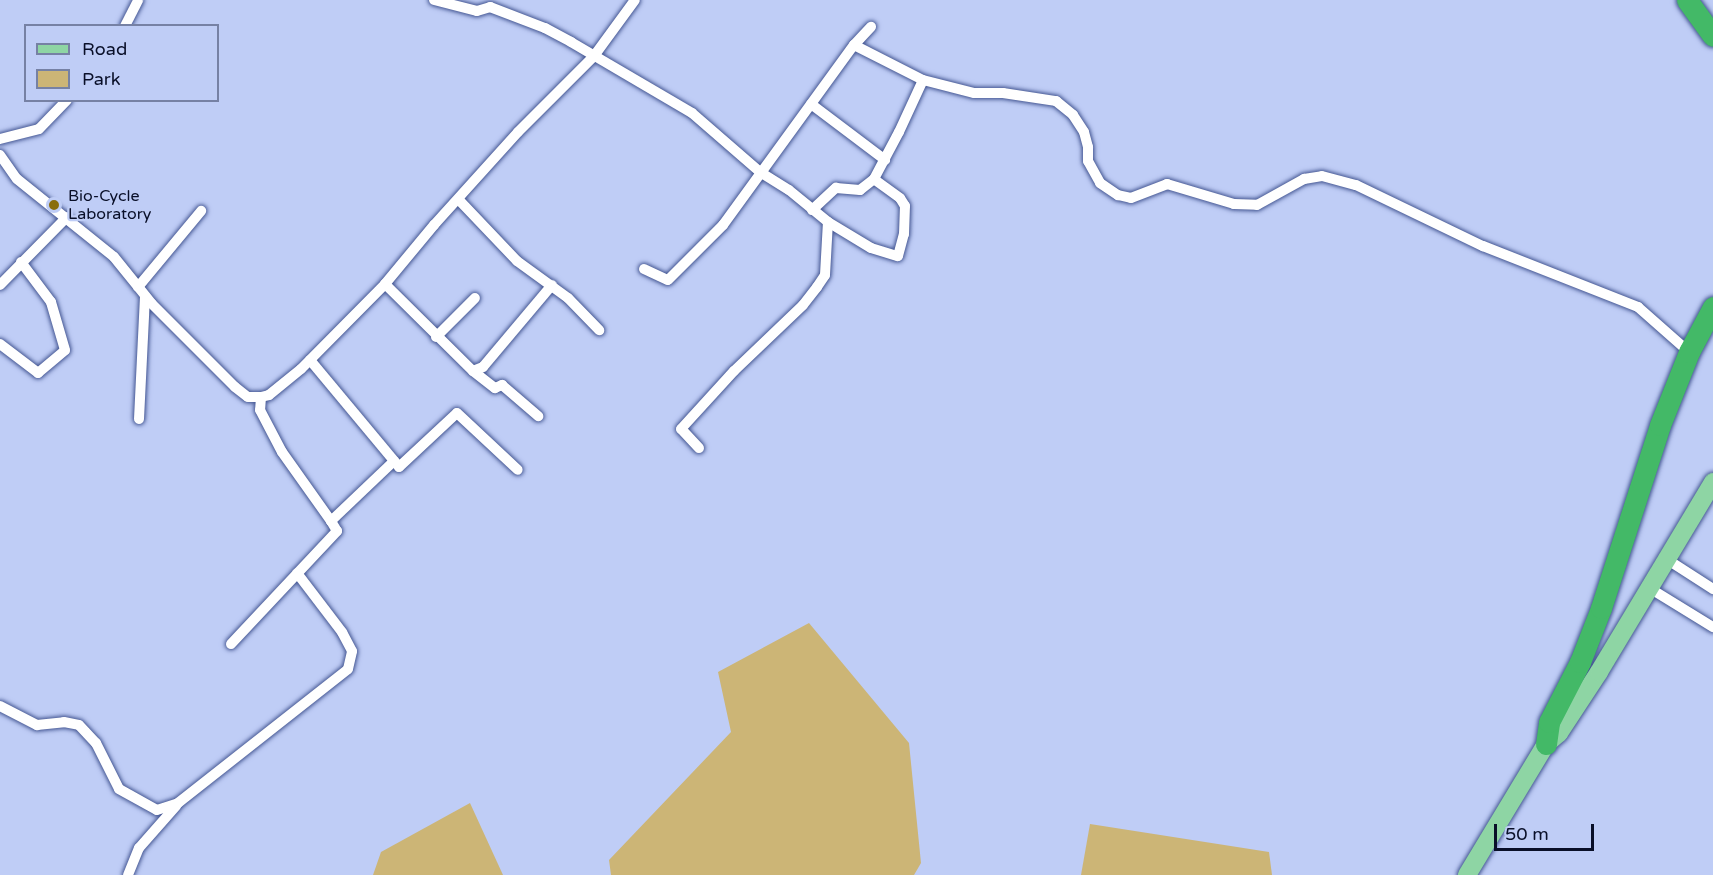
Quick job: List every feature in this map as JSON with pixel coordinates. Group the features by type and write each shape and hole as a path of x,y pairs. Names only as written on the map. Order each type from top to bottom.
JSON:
{"highway":[{"path":"1687,0 1713,36"},
{"path":"1546,744 1549,722 1580,662 1601,608 1660,425 1689,352 1713,307"}],"main road":[{"path":"1467,875 1546,744 1559,734 1651,589 1713,482"}],"street":[{"path":"126,24 138,0"},
{"path":"434,0 477,11 489,3 545,28 692,113 760,172 789,190 828,222 871,248 898,256 904,234 904,206 900,198 874,178"},
{"path":"0,155 17,179 114,257 141,291 235,387 248,397 261,397 269,395 310,360 385,284 434,225 518,132 594,56 635,0"},
{"path":"644,269 668,280 723,225 854,45 871,27"},
{"path":"854,45 923,80 974,93 1003,93 1056,101 1073,115 1084,132 1088,147 1088,161 1100,183 1118,195 1131,198 1167,184 1234,204 1257,205 1304,180 1322,176 1356,185 1484,246 1638,307 1689,352"},
{"path":"812,210 836,188 860,190 874,178 923,80"},
{"path":"0,139 39,129 65,102"},
{"path":"811,104 885,160"},
{"path":"459,200 517,261 542,281 552,285 599,330"},
{"path":"139,419 141,291 201,211"},
{"path":"0,285 66,217"},
{"path":"699,448 681,429 734,371 803,305 817,287 825,275 828,222"},
{"path":"0,344 38,373 65,350 51,302 21,262"},
{"path":"385,284 436,337 473,371 495,388 502,385 538,416"},
{"path":"473,371 483,367 552,285"},
{"path":"436,337 475,298"},
{"path":"310,360 399,467 457,413 518,470"},
{"path":"231,644 337,531 282,452 260,410 261,397"},
{"path":"332,521 394,461"},
{"path":"1668,560 1713,589"},
{"path":"128,875 139,848 178,803 348,669 352,651 342,632 297,573"},
{"path":"1651,589 1713,627"},
{"path":"0,706 37,725 64,722 80,725 96,743 119,789 157,810 178,803"}],"green space":[{"path":"809,623 909,743 921,863 914,875 611,875 609,860 731,732 718,672"},
{"path":"470,803 503,875 373,875 381,852"},
{"path":"1090,824 1269,852 1272,875 1081,875"}],"place":[{"name":"Bio-Cycle Laboratory","path":"54,205"}]}
